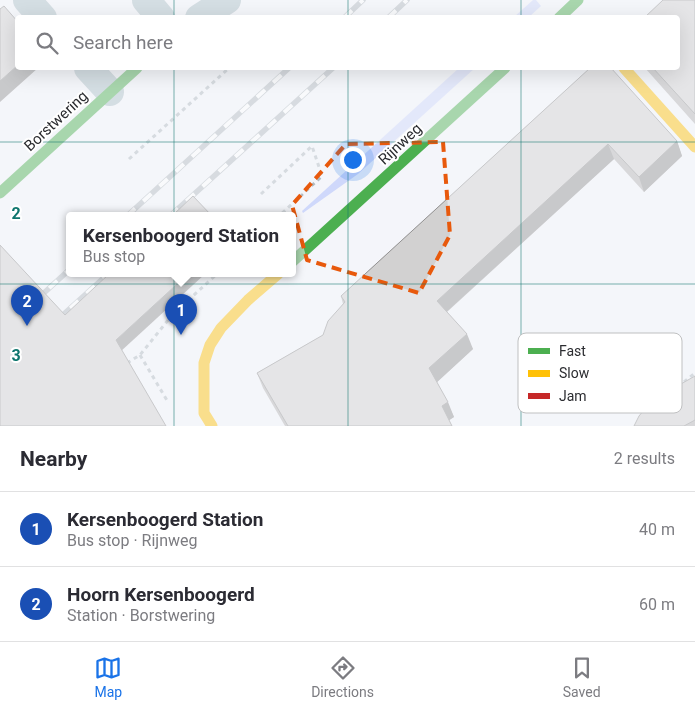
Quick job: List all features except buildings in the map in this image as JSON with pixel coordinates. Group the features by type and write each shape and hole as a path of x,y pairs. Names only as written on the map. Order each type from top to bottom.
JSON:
{"street":[{"path":"27,0 40,15"},
{"path":"146,0 158,15"},
{"path":"204,15 227,0"},
{"path":"90,70 110,92"},
{"name":"Borstwering","path":"0,193 135,70"},
{"name":"Rijnweg","path":"296,258 503,70"},
{"path":"626,70 695,147"},
{"path":"212,426 204,413 204,363 210,346 221,328 248,300 275,277"}],"path":[{"path":"129,159 226,70"},
{"path":"261,194 312,146 322,176 282,212"},
{"path":"127,363 140,355 173,314 214,277"},
{"path":"163,304 173,314"},
{"path":"140,355 168,402"},
{"path":"682,384 695,373"},
{"path":"688,379 692,384"}],"highlighted area":[{"path":"443,142 450,235 419,293 307,260 292,205 346,144"}],"shaded area":[{"path":"533,0 536,0 541,6 531,15 516,15"},
{"path":"457,70 473,70 358,174 303,213 302,211"}],"railway":[{"path":"347,15 363,0"},
{"path":"391,15 407,0"},
{"path":"131,212 287,70"},
{"path":"174,212 331,70"},
{"path":"33,303 66,273"},
{"path":"54,323 105,277"}],"traffic: fast":[{"path":"562,15 578,0"},
{"path":"0,193 135,70"},
{"path":"296,258 503,70"}],"traffic: slow":[{"path":"626,70 695,147"},
{"path":"212,426 204,413 204,363 210,345 221,328 248,300 275,277"}],"place":[{"name":"Hoorn Kersenboogerd","path":"27,326"},
{"name":"Kersenboogerd Station","path":"181,335"}]}
